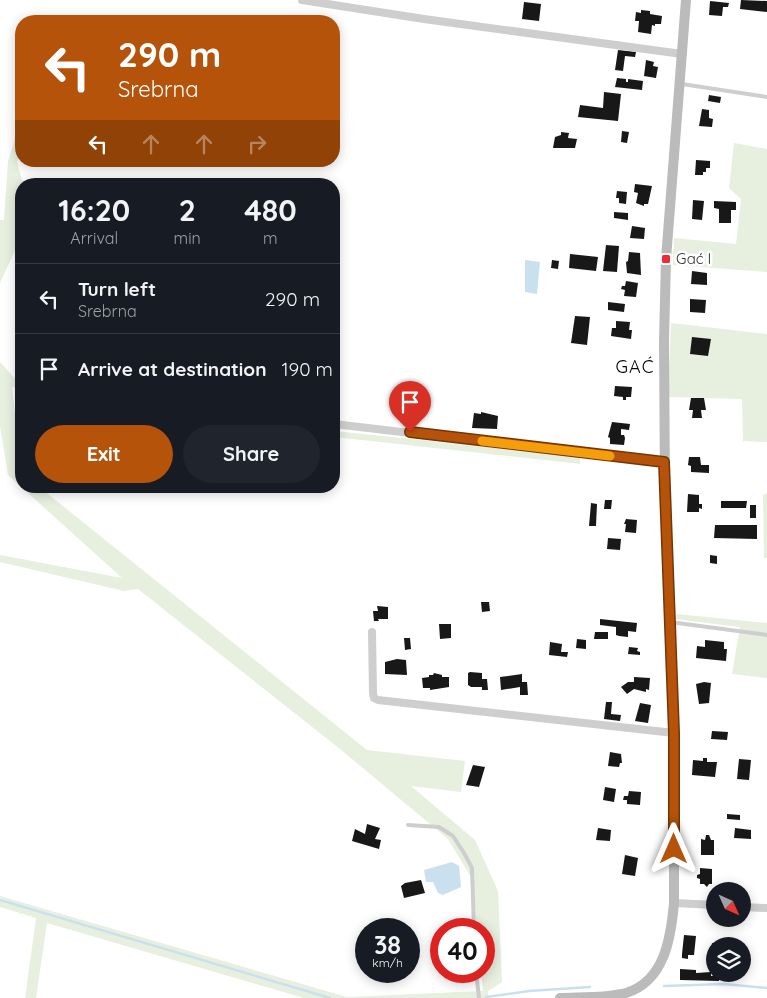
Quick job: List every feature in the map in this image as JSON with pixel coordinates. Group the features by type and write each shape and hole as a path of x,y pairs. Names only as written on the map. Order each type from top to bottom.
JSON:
{"street":[{"path":"302,0 424,19 682,54"},
{"path":"560,998 627,995 640,985 659,966 668,949 674,903 674,733 664,462 664,340 666,259 686,0"},
{"path":"340,425 664,462"},
{"path":"372,632 373,693 374,698 378,700 674,733"},
{"path":"674,903 706,905"},
{"path":"751,907 767,908"}],"lane":[{"path":"680,84 767,97"},
{"path":"669,622 767,635"},
{"path":"408,825 440,827 453,836 472,868 474,918"},
{"path":"477,983 479,998"}],"green space":[{"path":"15,138 15,167 18,167 21,178 15,178 15,250 0,283 0,220 4,220 8,161"},
{"path":"734,143 767,149 767,272 673,265 674,238 736,244 741,199 729,188"},
{"path":"671,323 767,334 767,442 743,441 742,399 668,397"},
{"path":"0,362 15,379 15,387 12,387 15,414 15,481 8,475 0,426"},
{"path":"340,432 580,457 580,464 340,438"},
{"path":"28,493 47,493 367,750 465,761 461,792 411,786 475,840 498,891 502,982 488,991 488,998 304,998 47,923 36,998 25,998 36,918 0,907 0,896 347,997 483,991 482,983 495,983 495,918 476,918 472,879 448,839 340,749 138,589 124,591 0,562 0,555 122,578"},
{"path":"767,493 767,558 764,558 763,495"},
{"path":"677,614 767,623 767,678 732,674 740,627 675,619"}],"water":[{"path":"525,260 540,262 537,294 525,292"},
{"path":"452,862 459,866 461,887 443,895 438,893 433,882 426,882 424,870"}],"building":[{"path":"741,0 767,1 767,12 740,9"},
{"path":"710,1 729,3 728,7 723,7 722,16 709,15"},
{"path":"524,2 541,4 539,21 522,19"},
{"path":"641,10 650,11 650,14 662,16 661,24 652,25 651,34 638,32 639,21 635,21 636,12 641,13"},
{"path":"618,50 636,52 635,57 625,56 623,71 615,70"},
{"path":"646,60 654,62 653,66 658,67 656,78 644,76"},
{"path":"617,78 626,79 626,82 628,82 628,79 643,81 642,90 615,87"},
{"path":"604,92 621,94 618,121 578,117 580,105 603,108"},
{"path":"709,95 721,97 720,103 708,101"},
{"path":"702,109 709,110 709,118 713,119 712,127 699,126"},
{"path":"622,131 629,132 627,143 621,142"},
{"path":"561,132 569,133 568,138 577,139 575,148 553,148 555,137 561,135"},
{"path":"696,160 710,161 710,168 706,168 706,172 703,172 703,175 695,175"},
{"path":"635,184 652,186 648,204 644,204 644,206 636,203 638,193 634,192"},
{"path":"617,191 627,192 626,204 619,203 619,198 616,198"},
{"path":"693,200 704,201 702,220 692,219"},
{"path":"714,201 736,202 736,210 731,210 731,223 719,223 719,209 714,208"},
{"path":"614,212 628,213 628,220 614,218"},
{"path":"632,226 645,228 644,239 630,238"},
{"path":"606,245 619,246 617,272 603,271"},
{"path":"629,252 640,253 641,275 627,273 626,262 628,261"},
{"path":"570,254 598,257 596,271 569,268"},
{"path":"552,260 559,261 558,269 551,268"},
{"path":"692,271 707,273 707,285 691,284"},
{"path":"626,281 638,283 636,297 624,296 625,290 621,289 622,286 625,286"},
{"path":"690,299 706,300 705,313 690,312"},
{"path":"608,302 625,304 624,312 608,310"},
{"path":"575,316 590,317 587,345 571,343"},
{"path":"616,321 630,322 629,330 632,330 631,339 611,336 612,328 616,328"},
{"path":"692,337 711,339 708,356 690,354"},
{"path":"615,386 632,387 631,397 626,397 626,400 623,400 623,397 614,396"},
{"path":"691,398 704,398 706,410 701,410 702,418 692,418 693,410 689,410"},
{"path":"400,403 413,405 412,408 421,409 420,418 411,417 411,420 398,419"},
{"path":"481,412 498,416 497,429 472,428 474,413 481,414"},
{"path":"612,422 630,424 629,430 621,429 621,435 624,435 625,438 624,445 610,444 610,438 608,437"},
{"path":"689,457 700,457 701,465 709,465 709,473 691,472 691,466 688,465"},
{"path":"688,494 699,495 699,504 702,504 702,509 699,508 699,512 687,512"},
{"path":"605,500 612,500 611,509 604,509"},
{"path":"721,501 747,501 746,508 721,508"},
{"path":"591,503 597,504 596,526 589,526"},
{"path":"750,505 756,505 756,518 750,518"},
{"path":"626,519 637,520 636,533 625,532 626,524 624,524"},
{"path":"715,525 757,525 757,539 714,538"},
{"path":"608,538 621,539 620,550 607,549"},
{"path":"710,555 717,556 717,564 710,563"},
{"path":"481,602 489,602 490,611 482,612"},
{"path":"377,606 388,607 388,619 374,621 373,611 378,611"},
{"path":"600,619 637,623 636,632 628,631 628,637 616,635 616,627 600,625"},
{"path":"439,624 451,624 451,638 440,639"},
{"path":"595,632 608,632 608,639 594,639"},
{"path":"404,638 410,638 411,649 405,650"},
{"path":"577,639 586,640 586,649 576,648"},
{"path":"705,640 724,642 724,649 727,649 726,661 696,658 697,646 705,647"},
{"path":"550,642 562,644 561,652 568,652 567,657 549,655"},
{"path":"629,647 638,648 637,651 640,652 640,655 628,654"},
{"path":"397,659 406,660 407,675 385,674 385,662"},
{"path":"434,673 442,675 442,677 449,677 449,687 430,690 430,688 423,688 422,678 429,677 429,675"},
{"path":"468,673 482,673 482,679 487,679 488,690 468,685"},
{"path":"522,674 522,682 527,682 528,695 520,695 520,687 501,690 500,677"},
{"path":"634,677 650,678 649,690 646,689 646,692 634,689 627,694 621,687 628,682 634,682"},
{"path":"711,683 709,703 699,704 696,684"},
{"path":"606,702 612,702 611,714 621,715 620,721 604,719"},
{"path":"640,703 651,705 648,723 635,721"},
{"path":"712,731 728,732 727,740 711,739"},
{"path":"610,752 621,754 622,763 620,763 619,767 608,766"},
{"path":"703,758 707,758 707,762 717,762 715,777 692,775 693,760 703,761"},
{"path":"739,759 751,760 749,780 737,779"},
{"path":"473,765 485,767 479,787 466,785"},
{"path":"605,787 616,789 614,802 603,800"},
{"path":"629,791 641,792 640,805 627,804 627,800 623,800 624,796 628,796"},
{"path":"727,814 740,815 740,820 727,819"},
{"path":"367,824 380,828 375,839 381,840 379,849 352,841 355,829 365,834"},
{"path":"598,828 611,830 610,841 596,840"},
{"path":"735,828 751,830 751,839 734,838"},
{"path":"706,835 709,835 711,840 714,840 714,855 701,855 701,839 705,840"},
{"path":"625,855 638,858 635,876 622,874"},
{"path":"700,868 712,869 712,882 706,882 706,886 700,884 700,879 697,878 697,875 700,874"},
{"path":"421,880 425,893 404,898 401,886 405,883"},
{"path":"684,935 696,936 694,955 688,955 688,959 682,958"},
{"path":"680,969 696,970 696,973 706,972 706,981 680,980"}],"waterway":[{"path":"0,900 330,998"},
{"path":"664,986 724,984 767,988"},
{"path":"486,997 529,991 590,987"}],"slow traffic":[{"path":"482,441 610,456"}],"place":[{"name":"Gać I","path":"666,259"}],"district":[{"name":"GAĆ","path":"635,367"}],"route":[{"path":"410,432 664,462 674,733 674,849"}]}
